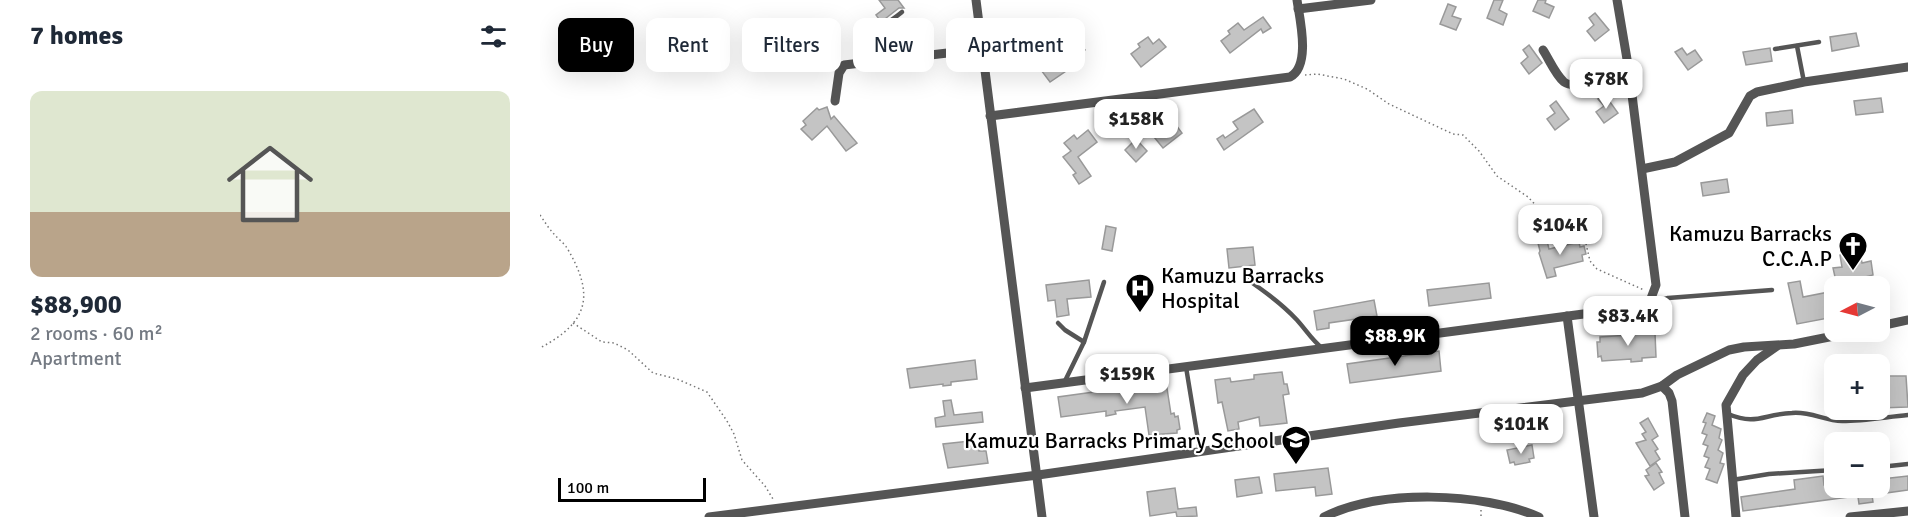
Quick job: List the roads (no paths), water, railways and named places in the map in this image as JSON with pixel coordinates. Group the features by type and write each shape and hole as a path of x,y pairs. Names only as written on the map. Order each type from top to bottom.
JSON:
{"street":[{"path":"976,0 978,18"},
{"path":"990,116 1286,78 1299,71 1303,58 1297,4 1371,0"},
{"path":"1026,388 1644,306 1654,294 1656,285 1629,71 1617,0"},
{"path":"1543,50 1567,84 1584,84 1629,71"},
{"path":"836,101 841,69 853,63"},
{"path":"1642,169 1675,162 1729,133 1750,96 1757,92 1804,82 1908,67"},
{"path":"985,72 1042,517"},
{"path":"1567,316 1594,517"},
{"path":"1890,324 1908,320"},
{"path":"709,517 1642,393 1662,386 1677,375 1729,350 1777,346 1824,337"},
{"path":"1736,517 1726,405 1743,375 1757,360 1777,346"},
{"path":"1662,386 1669,393 1672,401 1685,517"},
{"path":"1324,517 1356,504 1372,501 1441,497 1481,500 1539,517"},
{"path":"1850,517 1908,511"}],"lane":[{"path":"895,18 902,12"},
{"path":"1775,49 1819,42"},
{"path":"1797,46 1804,82"},
{"path":"1245,278 1297,320 1312,340 1324,350"},
{"path":"1064,383 1084,342 1104,282"},
{"path":"1644,306 1668,298 1772,290"},
{"path":"1058,323 1084,342"},
{"path":"1186,367 1200,452"},
{"path":"1725,413 1750,421 1791,412 1814,414 1842,421 1908,415"},
{"path":"1890,466 1908,464"},
{"path":"1732,480 1769,474 1824,471"}],"place":[{"name":"Kamuzu Barracks C.C.A.P","path":"1853,272"},
{"name":"Kamuzu Barracks Hospital","path":"1140,314"},
{"name":"Kamuzu Barracks Primary School","path":"1296,466"}]}
